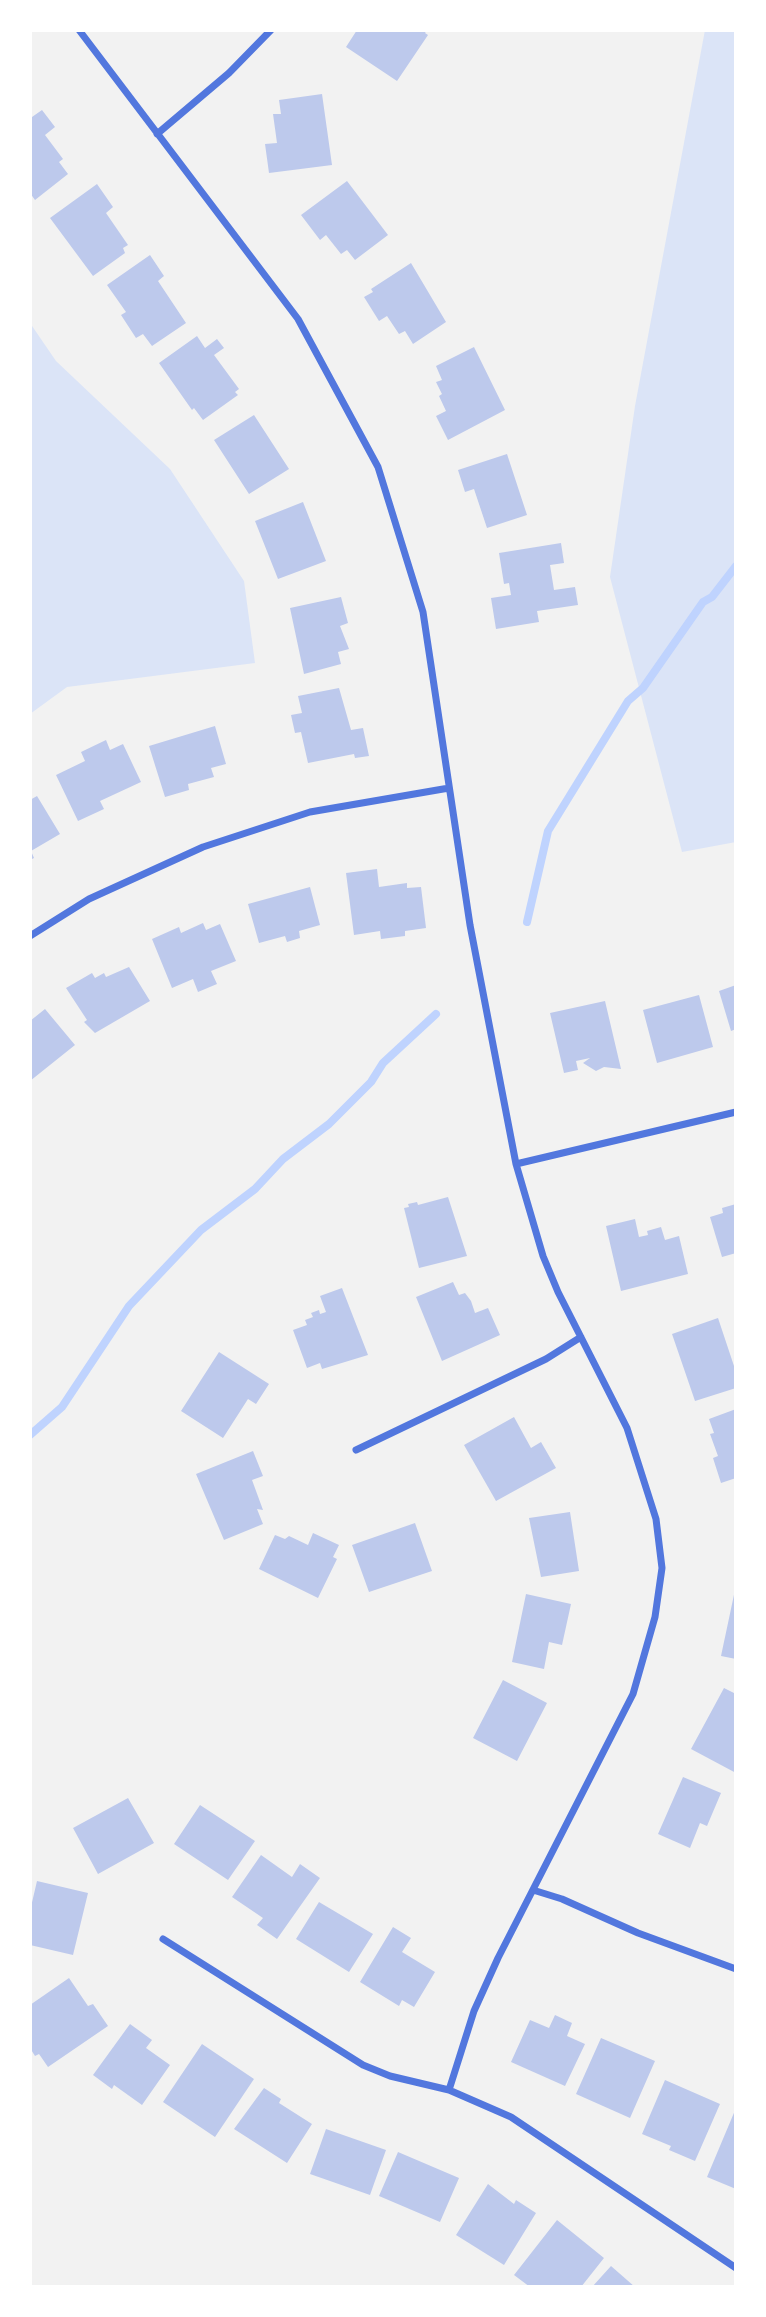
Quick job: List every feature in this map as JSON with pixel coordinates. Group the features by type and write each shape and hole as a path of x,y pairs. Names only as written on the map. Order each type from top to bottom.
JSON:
{"street":[{"path":"79,30 298,319 378,467 423,612 470,925 516,1164 543,1256 627,1427 656,1519 662,1568 655,1617 633,1694 474,2011 449,2090"},
{"path":"158,134 229,73 271,30"},
{"path":"30,936 89,899 203,847 310,812 449,788"},
{"path":"516,1164 736,1112"},
{"path":"356,1450 546,1359 581,1337"},
{"path":"533,1891 562,1899 638,1933 736,1969"},
{"path":"163,1939 363,2065 390,2076 449,2090 511,2117 736,2269"}],"shaded area":[{"path":"705,30 736,30 736,842 682,852 610,577 635,406"},
{"path":"30,323 56,361 170,469 244,581 255,663 67,687 30,714"}],"building":[{"path":"357,30 427,30 425,33 428,35 397,81 346,47"},
{"path":"322,94 332,165 269,173 265,144 277,143 273,114 281,114 279,100"},
{"path":"42,110 55,127 45,135 63,159 59,162 68,174 35,200 30,193 30,113 32,117"},
{"path":"347,181 388,235 355,260 347,250 341,254 326,235 320,240 301,215"},
{"path":"97,184 113,207 106,213 128,245 123,248 125,253 93,276 50,218"},
{"path":"150,255 164,276 158,281 186,323 152,346 143,334 136,338 121,315 126,312 107,285"},
{"path":"411,263 446,322 413,344 405,331 399,334 387,316 379,321 364,297 373,292 371,289"},
{"path":"197,336 205,348 217,339 224,348 214,355 239,389 235,392 238,395 203,420 194,408 192,410 159,363"},
{"path":"474,347 505,410 448,440 436,416 446,411 439,396 442,394 436,382 442,380 436,366"},
{"path":"254,415 289,469 249,494 214,440"},
{"path":"507,454 527,515 487,528 474,489 465,492 458,470"},
{"path":"303,502 326,561 278,579 255,521"},
{"path":"561,543 564,563 550,565 554,590 575,587 578,605 537,611 539,622 496,629 491,598 511,595 509,583 504,584 499,553"},
{"path":"341,597 348,623 340,626 349,649 338,652 341,664 304,674 290,608"},
{"path":"339,688 351,730 363,728 369,756 355,758 354,754 308,763 301,732 295,733 291,715 302,713 298,696"},
{"path":"215,726 226,764 211,768 214,777 188,784 189,790 165,797 149,746"},
{"path":"106,740 110,750 123,744 141,782 100,801 104,809 78,821 56,775 85,761 81,752"},
{"path":"37,796 60,834 31,851 34,858 30,860 30,800"},
{"path":"377,869 379,887 407,883 407,888 421,887 426,928 405,931 405,936 381,939 380,931 354,935 346,873"},
{"path":"310,887 320,925 299,931 300,938 287,942 285,936 259,943 248,904"},
{"path":"203,923 206,930 220,924 236,961 211,971 217,984 198,992 193,979 172,988 152,939 179,927 181,933"},
{"path":"129,967 150,1001 95,1033 84,1022 87,1020 66,988 92,973 95,978 104,973 106,977"},
{"path":"736,985 736,1029 731,1031 719,991"},
{"path":"699,995 713,1047 657,1063 643,1010"},
{"path":"605,1001 621,1069 604,1067 596,1071 583,1063 590,1058 576,1061 578,1070 564,1073 550,1013"},
{"path":"45,1009 75,1045 30,1081 30,1021"},
{"path":"448,1197 467,1256 419,1268 404,1208 409,1207 408,1204 417,1202 418,1205"},
{"path":"736,1204 736,1253 722,1257 710,1217 723,1213 722,1208"},
{"path":"635,1219 639,1237 648,1235 647,1231 661,1227 665,1240 679,1236 688,1274 621,1291 606,1226"},
{"path":"453,1282 459,1295 465,1293 471,1301 475,1313 488,1308 500,1335 442,1361 416,1297"},
{"path":"342,1288 368,1355 322,1369 320,1363 307,1368 293,1330 307,1325 305,1320 313,1317 311,1313 319,1310 320,1314 326,1312 320,1296"},
{"path":"718,1318 736,1372 736,1388 695,1401 672,1334"},
{"path":"219,1352 269,1384 256,1404 248,1399 223,1438 181,1411"},
{"path":"736,1409 736,1478 721,1483 713,1458 718,1456 710,1434 714,1433 709,1419"},
{"path":"514,1417 531,1448 541,1442 556,1468 496,1501 464,1445"},
{"path":"253,1451 263,1476 252,1480 263,1510 257,1509 263,1524 224,1540 196,1474"},
{"path":"570,1512 579,1571 541,1577 529,1518"},
{"path":"415,1523 432,1571 369,1592 352,1545"},
{"path":"313,1533 339,1545 333,1557 337,1559 318,1598 259,1569 275,1535 285,1539 289,1536 308,1545"},
{"path":"736,1590 736,1659 721,1656"},
{"path":"526,1594 571,1604 562,1645 549,1642 544,1669 512,1662"},
{"path":"503,1680 547,1703 517,1761 473,1738"},
{"path":"724,1688 736,1694 736,1773 691,1749"},
{"path":"683,1777 721,1793 707,1826 700,1823 690,1848 658,1834"},
{"path":"128,1798 154,1843 98,1874 73,1828"},
{"path":"200,1805 255,1841 228,1880 174,1844"},
{"path":"261,1855 292,1877 300,1864 320,1878 277,1939 257,1925 263,1918 232,1897"},
{"path":"37,1881 88,1893 73,1955 30,1945 30,1911"},
{"path":"319,1902 373,1934 349,1972 296,1939"},
{"path":"393,1927 411,1938 402,1952 435,1972 414,2007 402,2000 399,2006 360,1982"},
{"path":"69,1978 88,2006 93,2004 108,2026 48,2067 39,2054 35,2056 30,2048 30,2005"},
{"path":"555,2015 572,2023 567,2036 585,2044 565,2086 511,2062 530,2020 549,2028"},
{"path":"130,2024 152,2040 146,2048 170,2065 142,2105 114,2085 112,2089 93,2075"},
{"path":"601,2038 655,2061 630,2118 576,2094"},
{"path":"202,2044 254,2079 215,2137 163,2102"},
{"path":"665,2080 720,2104 695,2161 669,2150 671,2146 642,2134"},
{"path":"264,2088 281,2099 279,2103 312,2124 287,2163 234,2129"},
{"path":"736,2108 736,2189 707,2177"},
{"path":"326,2129 386,2150 370,2195 310,2174"},
{"path":"398,2152 459,2178 440,2222 379,2196"},
{"path":"488,2184 514,2204 516,2200 536,2213 504,2265 456,2235"},
{"path":"557,2220 604,2258 581,2287 530,2287 514,2275"},
{"path":"611,2266 635,2287 592,2287"}],"waterway":[{"path":"527,922 548,831 628,701 643,688 703,602 712,597 736,566"},
{"path":"30,1435 62,1407 129,1306 201,1230 255,1189 283,1159 329,1124 371,1082 383,1063 436,1014"}]}
